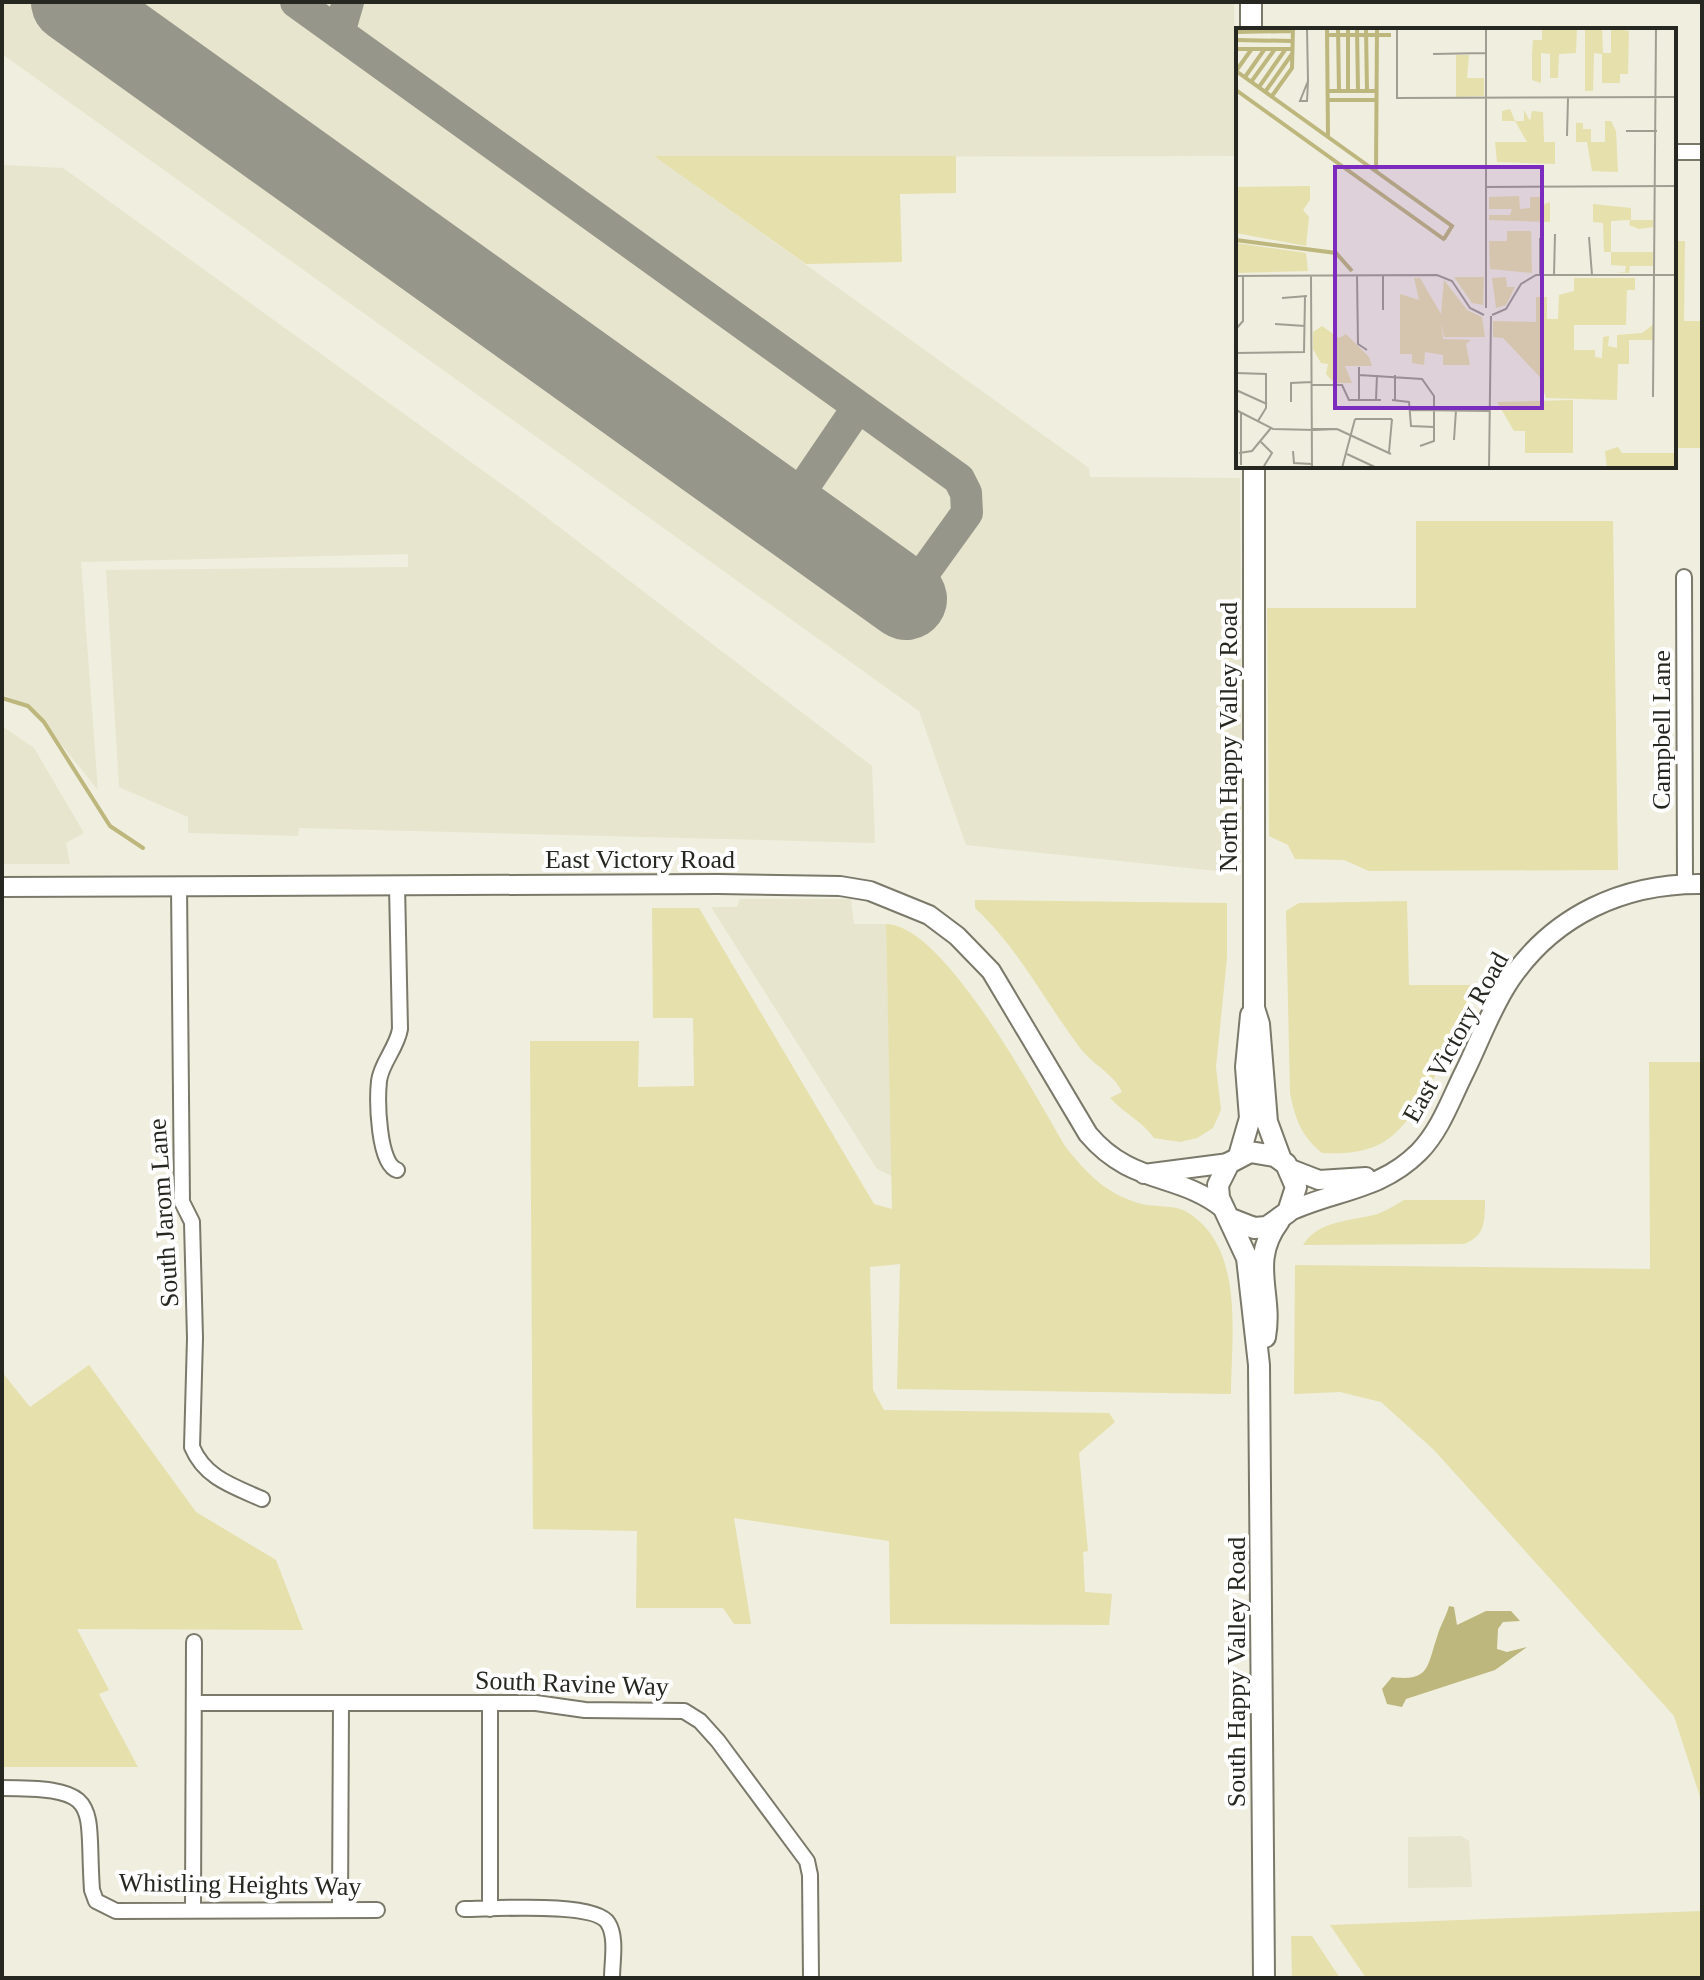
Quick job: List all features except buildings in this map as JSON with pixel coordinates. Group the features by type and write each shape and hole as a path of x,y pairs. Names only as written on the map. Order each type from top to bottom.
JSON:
{"main road":[{"path":"1251,2 1251,28"},
{"name":"North Happy Valley Road","path":"1254,468 1254,1008 1259,1024 1266,1112 1284,1164"},
{"name":"North Happy Valley Road","path":"1234,1160 1250,1118 1246,1043 1247,1023 1254,1008"},
{"path":"1263,1152 1284,1164 1296,1187 1284,1217 1269,1234 1262,1255 1266,1321 1259,1365 1247,1258 1218,1185 1234,1160 1263,1152"},
{"path":"1228,1214 1254,1228 1284,1217"},
{"name":"South Happy Valley Road","path":"1259,1365 1264,1978"}],"street":[{"path":"1676,152 1702,152"},
{"name":"Campbell Lane","path":"1684,577 1694,884"},
{"name":"East Victory Road","path":"1284,1217 1321,1198 1377,1184 1422,1150 1440,1123 1508,983 1547,937 1599,903 1655,886 1694,884"},
{"name":"South Jarom Lane","path":"179,885 182,1202 192,1222 195,1338 192,1447 198,1462 215,1478 262,1499"},
{"path":"397,885 400,1029 398,1045 379,1079 383,1157 390,1168 397,1170"},
{"name":"East Victory Road","path":"2,887 840,886 898,900 929,915 957,936 991,971 1088,1134 1106,1155 1164,1183 1196,1189 1228,1214"},
{"path":"1144,1174 1234,1160"},
{"path":"1284,1164 1319,1180 1388,1175"},
{"path":"193,1910 194,1642"},
{"name":"South Ravine Way","path":"194,1703 536,1703 585,1710 671,1708 700,1721 807,1861 810,1875 811,1978"},
{"path":"340,1910 341,1703"},
{"path":"490,1703 490,1909"},
{"name":"Whistling Heights Way","path":"2,1788 59,1790 83,1807 90,1818 92,1890 96,1901 116,1911 377,1910"},
{"path":"464,1909 580,1910 602,1916 610,1925 612,1978"}],"shaded area":[{"path":"2,2 1234,2 1235,156 656,157 1089,468 1090,477 1240,478 1242,806 1227,872 966,845 919,711 2,54"},
{"path":"654,156 956,156 956,193 900,194 902,262 806,264"},
{"path":"2,165 63,168 525,501 872,766 875,843 299,828 298,836 188,833 188,817 119,787 106,570 408,567 408,554 81,562 98,790 32,708 2,694"},
{"path":"1676,241 1685,241 1684,321 1702,321 1702,448 1676,448"},
{"path":"1416,521 1613,521 1618,870 1369,871 1344,860 1295,859 1288,845 1269,836 1267,608 1416,608"},
{"path":"2,726 34,748 84,833 66,843 70,864 2,864"},
{"path":"740,899 851,899 854,924 886,924 892,1176 877,1169 711,907 737,907"},
{"path":"975,900 1227,903 1227,958 1216,1067 1221,1110 1213,1128 1197,1138 1180,1142 1154,1138 1116,1104 1110,1098 1122,1092 1118,1085 1080,1048 1005,940 975,908"},
{"path":"1407,901 1409,985 1477,985 1437,1072 1398,1131 1368,1149 1322,1153 1300,1126 1290,1093 1286,911 1299,903"},
{"path":"652,908 699,908 874,1204 892,1209 886,924 909,932 934,952 960,981 1011,1054 1065,1146 1089,1174 1108,1189 1130,1200 1185,1211 1204,1226 1218,1246 1231,1294 1231,1394 897,1389 900,1264 870,1267 873,1390 884,1410 1109,1413 1115,1422 1079,1453 1088,1551 1083,1552 1085,1592 1112,1594 1109,1625 890,1624 889,1541 734,1518 751,1624 734,1624 723,1608 636,1608 637,1531 533,1529 530,1041 639,1041 638,1087 694,1086 693,1018 653,1018"},
{"path":"1649,1062 1702,1062 1702,1803 1674,1716 1434,1450 1381,1402 1340,1392 1294,1394 1295,1265 1650,1269"},
{"path":"1404,1200 1485,1200 1482,1227 1476,1237 1464,1244 1303,1245 1325,1227 1378,1214"},
{"path":"89,1365 196,1512 276,1560 303,1630 77,1629 109,1690 99,1694 138,1767 2,1767 2,1372 30,1407"},
{"path":"1449,1606 1454,1607 1457,1625 1486,1611 1511,1611 1520,1621 1503,1622 1498,1629 1497,1649 1507,1652 1527,1647 1495,1670 1406,1699 1402,1707 1387,1704 1382,1689 1392,1677 1414,1677 1425,1670"},
{"path":"1461,1836 1469,1841 1472,1887 1408,1888 1408,1837"},
{"path":"1702,1911 1702,1978 1366,1978 1330,1925"},
{"path":"1291,1936 1312,1936 1340,1978 1292,1978"}],"waterway":[{"path":"2,698 28,706 44,722 110,826 143,848"}],"taxiway":[{"path":"296,2 959,479 966,493 967,513 923,574 893,590"},
{"path":"339,33 348,2"},
{"path":"786,513 858,407"}],"runway":[{"path":"72,2 906,599"}]}
